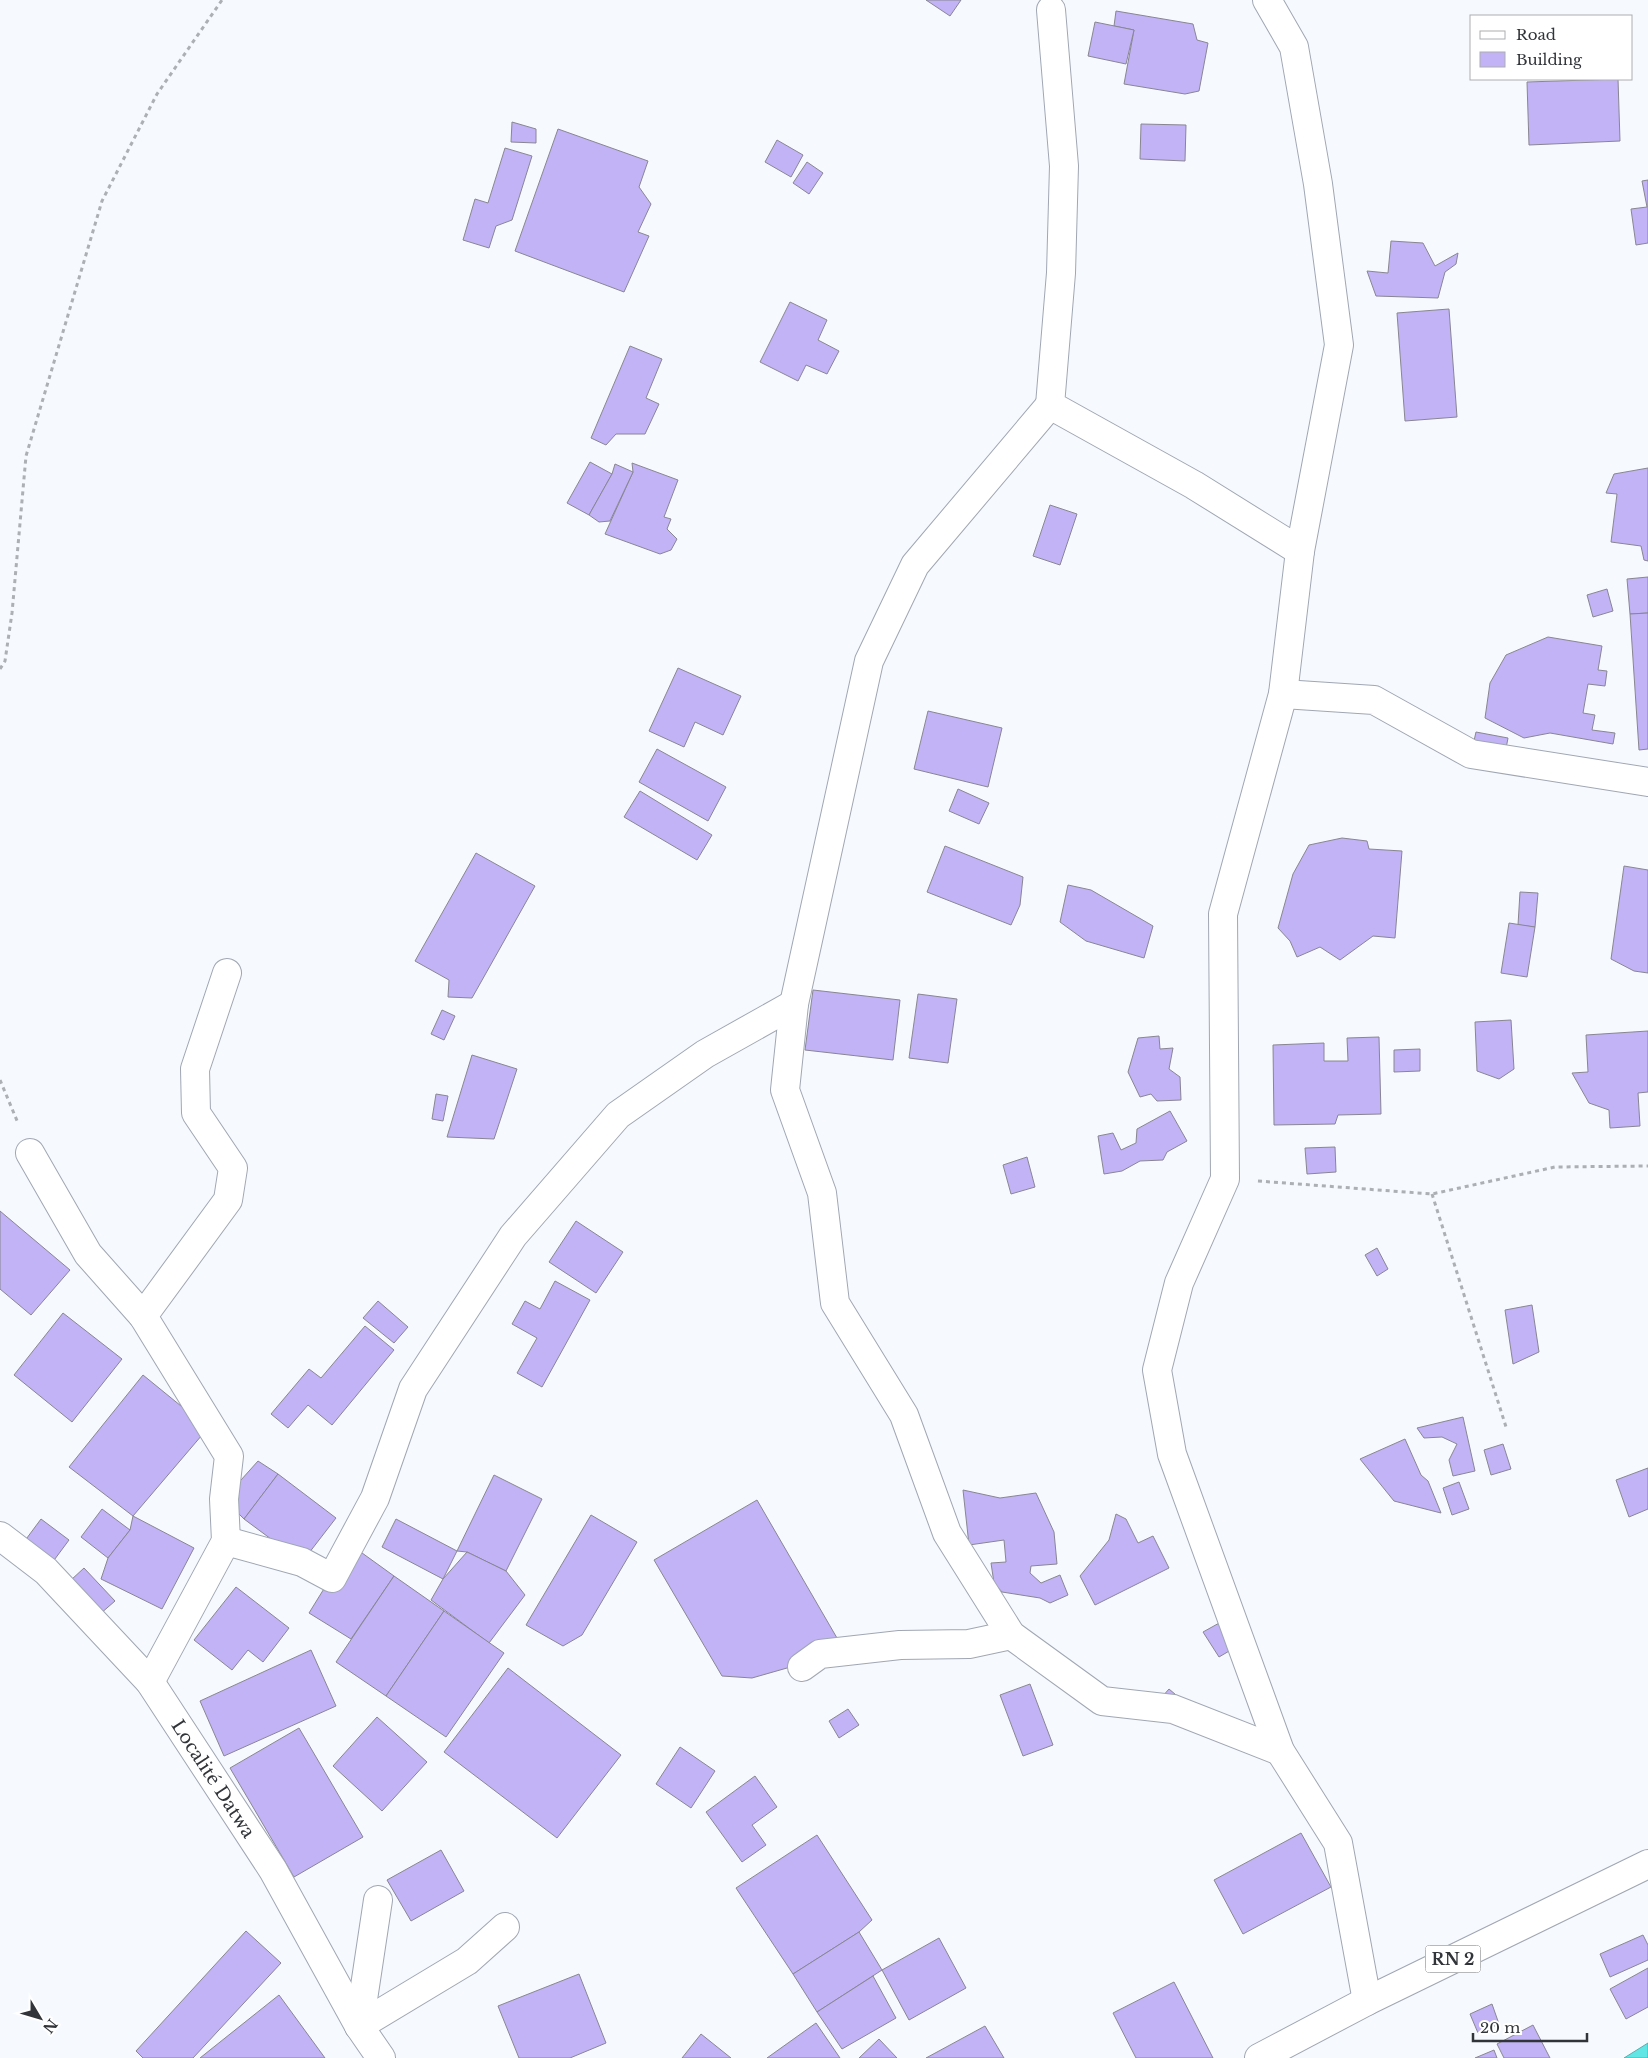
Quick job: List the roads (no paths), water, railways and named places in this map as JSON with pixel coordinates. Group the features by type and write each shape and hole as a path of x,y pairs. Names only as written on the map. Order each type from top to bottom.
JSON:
{"street":[{"path":"1267,0 1294,46 1318,184 1339,345 1300,550 1283,694 1223,914 1224,1179 1179,1283 1157,1370 1172,1454 1280,1751 1338,1843 1367,2001"},
{"path":"1051,10 1064,166 1061,273 1050,405 916,565 869,660 794,1004 784,1090 822,1193 835,1303 904,1415 947,1533 1011,1635 1102,1700 1173,1709 1280,1751"},
{"path":"1050,405 1194,485 1300,550"},
{"path":"1283,694 1374,700 1471,754 1648,782"},
{"path":"143,1316 228,1200 233,1168 196,1113 195,1069 227,973"},
{"path":"226,1541 302,1562 332,1578 375,1498 413,1389 513,1236 618,1116 705,1054 794,1004"},
{"path":"30,1154 88,1254 143,1316 230,1456 224,1499 226,1541 150,1682"},
{"name":"Localité Datwa","path":"0,1536 46,1571 150,1682 273,1870 359,2026 381,2058"},
{"path":"802,1667 820,1654 900,1645 969,1644 1011,1635"},
{"name":"RN 2","path":"1259,2058 1367,2001 1648,1864"},
{"path":"359,2026 378,1900"},
{"path":"359,2026 467,1961 505,1927"}],"water":[{"path":"1648,2043 1648,2058 1624,2058"}]}
